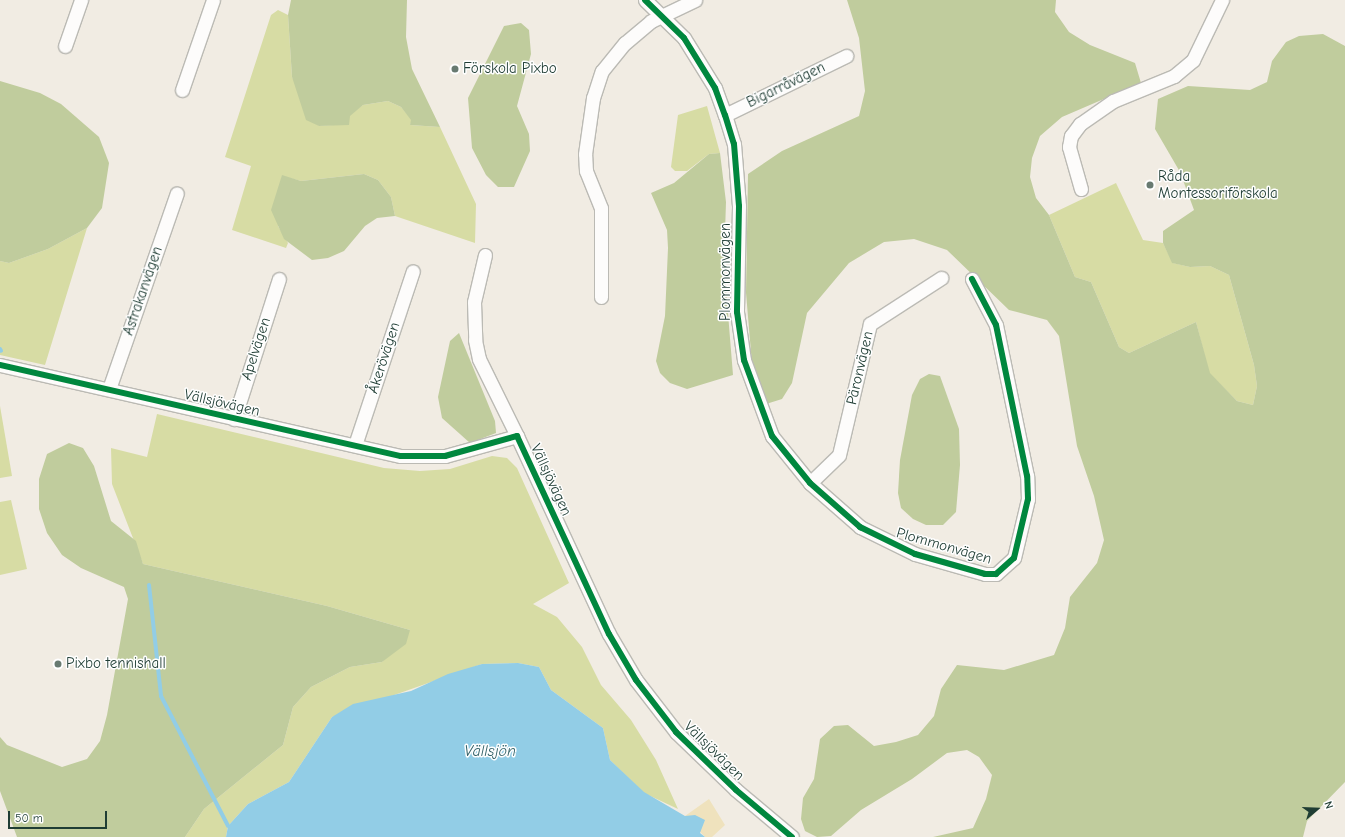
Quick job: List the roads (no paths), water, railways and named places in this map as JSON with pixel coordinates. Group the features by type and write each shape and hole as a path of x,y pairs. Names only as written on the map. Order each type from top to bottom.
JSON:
{"street":[{"path":"65,46 81,0"},
{"path":"182,90 213,0"},
{"name":"Plommonvägen","path":"644,0 663,15 704,67 725,114 734,144 739,206 737,312 744,360 772,436 810,483 836,509 882,541 985,574 996,574 1007,567 1020,540 1028,500 1027,476 996,325 972,279"},
{"path":"601,297 601,208 586,171 585,154 593,98 602,71 625,43 663,15 696,0"},
{"path":"1081,189 1069,147 1071,136 1080,124 1113,101 1174,76 1193,60 1222,0"},
{"name":"Bigarråvägen","path":"725,114 846,56"},
{"name":"Astrakanvägen","path":"109,390 177,193"},
{"name":"Vällsjövägen","path":"485,255 474,302 475,340 479,359 517,436 608,634 636,680 676,732 736,790 792,837"},
{"name":"Åkerövägen","path":"356,445 413,271"},
{"name":"Päronvägen","path":"810,483 839,455 870,324 941,278"},
{"name":"Apelvägen","path":"234,419 279,279"},
{"name":"Vällsjövägen","path":"0,365 234,419 424,458 445,456 517,436"}],"water":[{"name":"Vällsjön","path":"518,663 539,667 551,690 603,728 610,760 644,792 685,816 695,815 705,820 700,833 705,837 226,837 228,826 248,804 289,782 332,717 353,704 411,691 448,674 482,664"}],"waterway":[{"path":"149,585 161,696 228,826"}],"place":[{"name":"Förskola Pixbo","path":"455,69"},
{"name":"Råda Montessoriförskola","path":"1150,185"},
{"name":"Pixbo tennishall","path":"58,664"}]}
